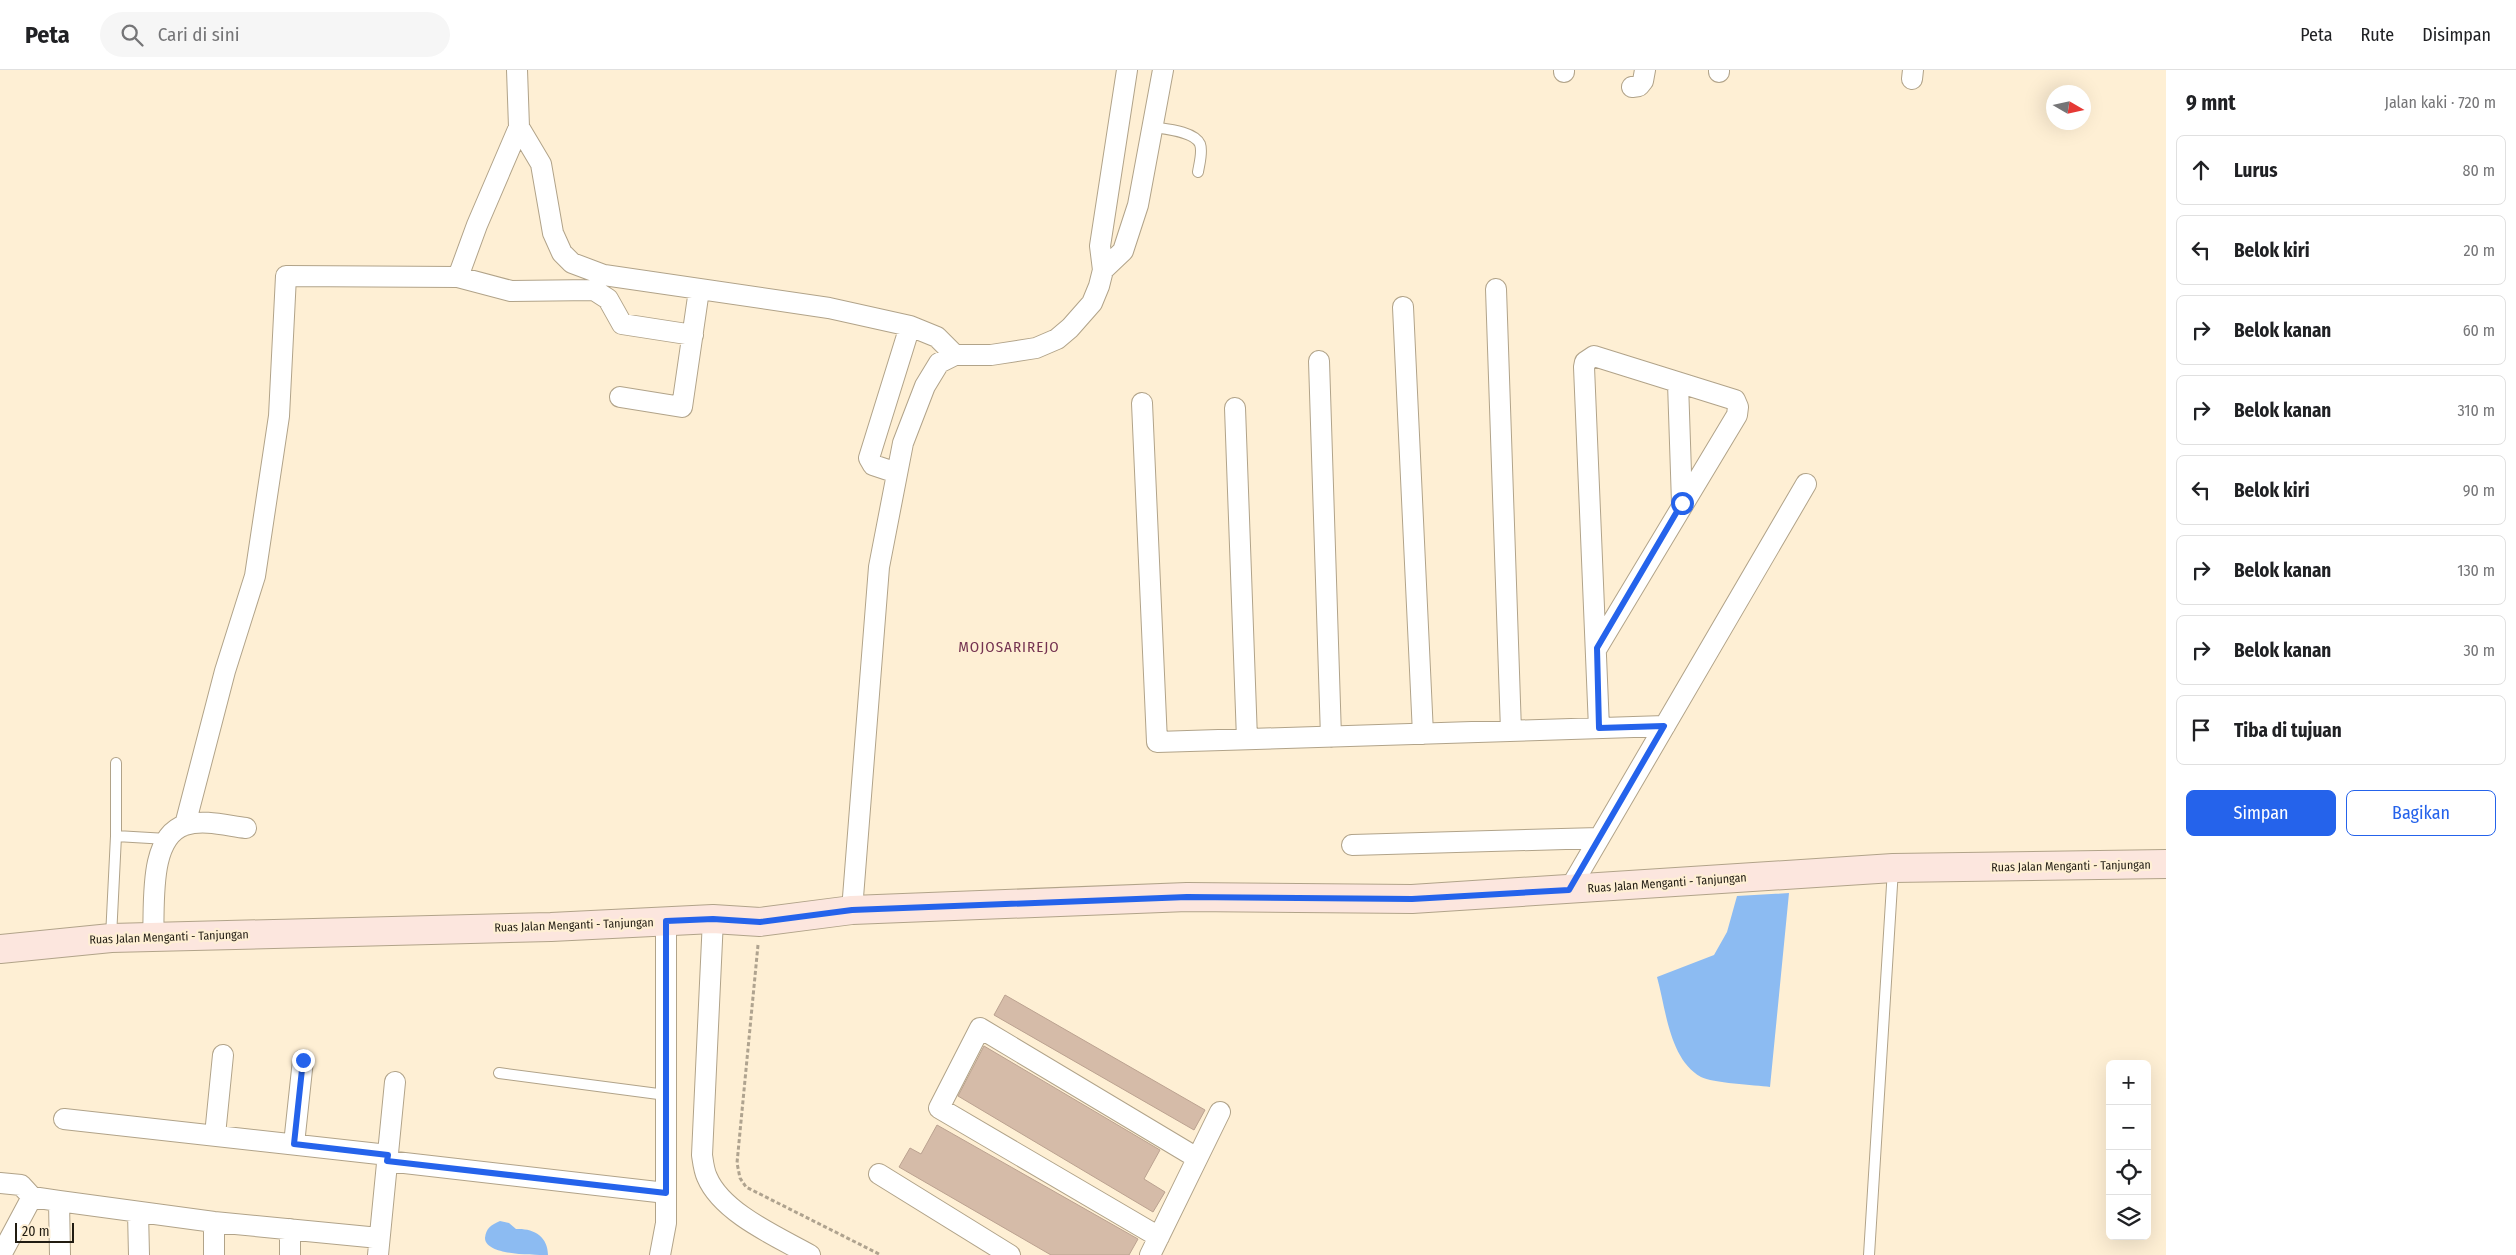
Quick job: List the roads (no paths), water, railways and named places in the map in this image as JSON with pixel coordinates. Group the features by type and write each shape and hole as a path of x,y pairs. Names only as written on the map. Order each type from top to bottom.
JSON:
{"main road":[{"name":"Ruas Jalan Menganti - Tanjungan","path":"0,949 111,938 153,936 552,927 713,919 760,922 852,910 1187,897 1412,899 1893,868 2166,864"}],"street":[{"path":"458,277 477,225 519,127 517,70"},
{"path":"1104,270 1100,246 1127,70"},
{"path":"852,910 879,568 903,443 924,386 939,363 955,355 992,355 1027,349 1057,339 1070,328 1092,303 1104,270 1123,251 1138,205 1163,70"},
{"path":"1632,87 1639,86 1643,81 1645,70"},
{"path":"519,127 541,164 552,233 562,253 572,263 604,276 828,308 910,326 937,337 955,355"},
{"path":"561,291 572,263"},
{"path":"185,825 225,670 255,576 279,416 286,276 458,277 511,291 594,290 608,299 622,324 693,335"},
{"path":"1496,289 1511,731"},
{"path":"620,397 682,407 699,290"},
{"path":"1402,307 1423,734"},
{"path":"897,473 873,466 869,458 910,326"},
{"path":"1597,648 1682,503 1737,415 1738,407 1735,400 1603,357 1594,356 1585,362 1599,728"},
{"path":"1320,361 1331,736"},
{"path":"1678,383 1682,503"},
{"path":"1142,404 1157,742 1664,726"},
{"path":"1235,408 1247,739"},
{"path":"1569,890 1806,484"},
{"path":"153,936 159,839 185,825 203,822 246,828"},
{"path":"1352,845 1599,838"},
{"path":"713,919 702,1155 706,1177 715,1191 731,1206 810,1255"},
{"path":"660,1255 666,1223 666,921"},
{"path":"1197,1158 980,1028 939,1108 1154,1246 1220,1112"},
{"path":"216,1135 223,1055"},
{"path":"294,1144 303,1060"},
{"path":"0,1183 21,1185 32,1196 59,1201 214,1222 290,1230 379,1247 395,1082"},
{"path":"64,1119 294,1144 387,1158 666,1193"},
{"path":"879,1174 1010,1255"},
{"path":"1,1255 32,1196"},
{"path":"59,1201 60,1255"},
{"path":"138,1212 139,1255"},
{"path":"214,1222 214,1255"},
{"path":"290,1230 290,1255"}],"lane":[{"path":"1152,127 1194,137 1200,144 1201,151 1198,172"},
{"path":"111,938 116,836 116,763"},
{"path":"116,836 159,839"},
{"path":"1869,1255 1893,868"},
{"path":"499,1073 666,1095"}],"water":[{"path":"1789,893 1770,1087 1724,1082 1701,1077 1690,1069 1675,1046 1666,1018 1657,977 1714,955 1727,932 1737,896"},
{"path":"500,1221 509,1223 516,1229 528,1230 538,1234 545,1243 548,1255 510,1253 492,1248 487,1244 486,1232"}],"district":[{"name":"MOJOSARIREJO","path":"1009,647"}]}
